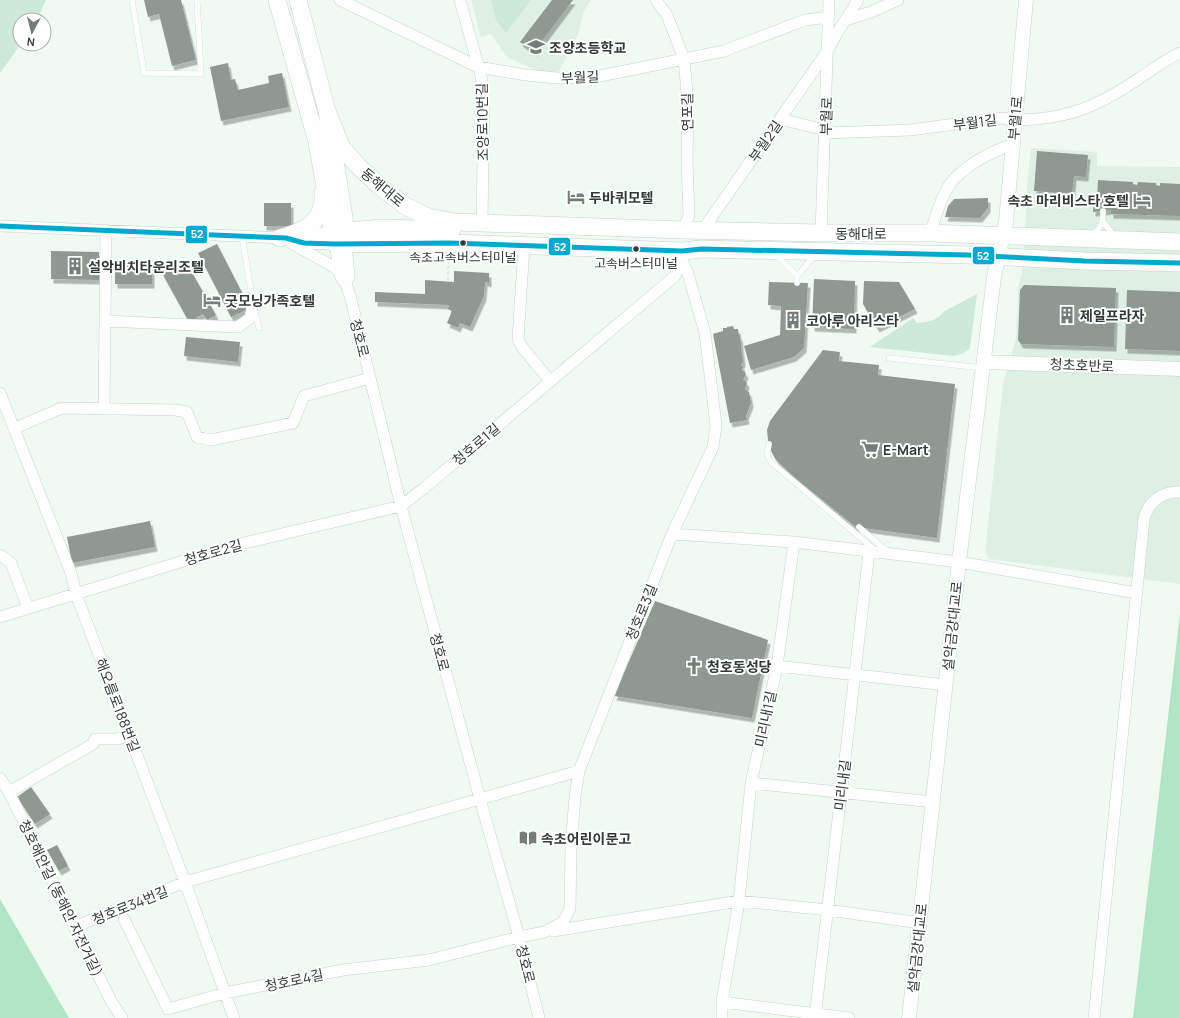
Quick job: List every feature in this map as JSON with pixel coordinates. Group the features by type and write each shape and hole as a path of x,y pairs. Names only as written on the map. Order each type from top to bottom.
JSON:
{"main road":[{"path":"277,0 317,142 324,179 340,238"},
{"name":"동해대로","path":"298,0 327,111 342,148 359,167 404,206 428,217 455,222 702,231 930,233 1180,242"},
{"name":"동해대로","path":"327,111 340,238"},
{"path":"287,239 301,232 319,214 322,206 324,179"},
{"name":"동해대로","path":"340,238 383,228 496,231 513,230 542,225"},
{"path":"682,256 683,230"},
{"name":"동해대로","path":"340,238 524,246 682,256 702,249 967,255 1180,263"}],"street":[{"name":"부월길","path":"340,0 478,67 526,75 556,78 595,78 724,52 805,20 829,18"},
{"name":"조양로10번길","path":"460,0 484,93 482,222"},
{"name":"연포길","path":"656,0 667,15 684,59 688,104 687,162 689,215 683,230"},
{"name":"부월로","path":"821,233 829,0"},
{"name":"부월2길","path":"702,231 828,50 858,0"},
{"path":"846,20 871,12 898,0"},
{"name":"부월1로","path":"1004,236 1026,0"},
{"name":"부월1길","path":"780,119 825,131 910,130 1002,118 1015,120 1050,118 1094,104 1140,78 1165,60 1180,53"},
{"name":"부월1길","path":"930,233 943,199 950,185 956,178 982,159 1013,144"},
{"path":"0,226 287,239 304,235 340,238"},
{"path":"104,409 106,230"},
{"name":"설악금강대교로","path":"909,1018 959,562 994,277 1004,236"},
{"name":"청호로","path":"340,238 341,278 346,284 401,506 480,799 520,937 539,1018"},
{"name":"청호로","path":"340,238 349,276 346,284"},
{"path":"287,239 294,245 334,267 340,273"},
{"path":"524,246 518,339 522,347 550,381"},
{"name":"청호로1길","path":"401,506 675,276 682,256"},
{"name":"청호로3길","path":"520,937 544,932 563,922 570,909 570,846 579,771 672,534 713,447 716,425 705,333 682,256"},
{"path":"105,321 238,327 250,318 253,304"},
{"name":"청초호반로","path":"983,365 1180,369"},
{"path":"15,428 62,408 175,410 187,412 197,437 211,440 293,423 304,396 370,378"},
{"name":"해오름로188번길","path":"0,393 71,573 76,594 185,882 234,1018"},
{"path":"1094,1018 1136,593 1146,511 1155,500 1162,495 1180,492"},
{"name":"청호로2길","path":"0,617 236,545 401,506"},
{"path":"672,534 794,542 959,562 1136,593"},
{"name":"미리내1길","path":"722,1018 722,1002 739,901 751,783 777,666 794,542"},
{"name":"미리내길","path":"815,1016 855,675 874,552"},
{"path":"0,555 11,563 28,608"},
{"path":"777,666 946,685"},
{"path":"8,792 93,744 95,739 118,739 129,735"},
{"name":"청호로34번길","path":"74,927 185,882 579,771"},
{"name":"청호해안길 (동해안 자전거길)","path":"0,778 111,1001 122,1018"},
{"path":"751,783 933,802"},
{"path":"544,932 739,901 828,910 920,923"},
{"name":"청호로4길","path":"124,919 168,1009 225,993 343,970 429,960 520,937"},
{"path":"722,1002 815,1016 849,1018"}],"lane":[{"path":"132,0 144,73 201,74 196,0"},
{"path":"1087,239 1097,231 1103,222 1103,211"},
{"path":"1103,222 1112,234 1120,240"},
{"path":"242,236 253,304 259,328"},
{"path":"772,251 783,260 797,276 797,283"},
{"path":"797,276 818,252"},
{"path":"889,358 983,365"},
{"path":"769,444 767,455 771,462 874,552"},
{"path":"859,527 890,554"}],"path":[{"path":"1110,181 1111,178 1180,180"},
{"path":"448,261 448,281"}],"shaded area":[{"path":"0,0 46,0 41,12 12,12 12,52 15,52 0,73"},
{"name":"조양초등학교","path":"471,0 591,0 584,11 578,34 558,73 547,75 507,57 491,34 481,37"},
{"path":"491,0 531,0 506,33 496,20"},
{"path":"1031,148 1097,152 1097,166 1180,167 1180,584 990,559 985,553 1003,384 1016,339 1018,289 1023,268 1025,207"},
{"path":"977,294 970,348 964,353 954,356 870,347 913,318 917,323 932,320 941,315 943,312"},
{"path":"1180,614 1180,1018 1133,1018"},
{"path":"0,899 69,1018 0,1018"}],"building":[{"path":"144,0 181,0 196,60 172,66 159,14 148,17"},
{"path":"552,0 573,0 534,52 520,42"},
{"path":"228,63 231,80 235,79 238,90 269,83 268,76 282,73 289,107 221,121 210,67"},
{"path":"1037,151 1088,155 1086,177 1074,176 1072,194 1034,191"},
{"path":"1098,180 1133,182 1133,184 1137,185 1138,182 1156,183 1156,185 1160,186 1160,183 1180,184 1180,216 1111,214 1111,210 1093,212 1094,199 1097,199"},
{"path":"988,198 988,208 980,218 945,217 948,206 954,199"},
{"path":"264,203 291,203 291,226 264,226"},
{"path":"217,244 250,308 231,317 198,253"},
{"name":"설악비치타운리조텔","path":"51,251 99,252 99,280 51,279"},
{"path":"185,260 216,315 207,320 203,314 189,322 162,273"},
{"path":"115,264 152,264 152,284 115,284"},
{"name":"속초고속버스터미널","path":"454,271 489,273 489,283 485,282 484,296 470,327 460,323 458,328 447,323 452,311 448,309 449,305 375,302 375,292 425,294 425,280 454,282"},
{"path":"814,279 855,281 854,329 812,327"},
{"path":"864,281 899,282 915,309 877,328 863,304"},
{"name":"코아루 아리스타","path":"769,282 808,283 804,348 794,357 751,370 744,346 780,335 781,306 768,305"},
{"name":"제일프라자","path":"1024,285 1116,288 1114,347 1021,344 1018,340 1020,290"},
{"path":"1127,290 1180,292 1180,351 1125,349"},
{"path":"733,326 734,329 738,329 740,336 743,362 741,365 743,367 742,370 746,374 743,380 746,381 747,384 745,389 749,392 751,403 746,416 747,420 730,423 713,334 723,331 723,328"},
{"path":"186,337 240,342 238,362 184,356"},
{"path":"823,350 840,352 839,361 879,365 878,375 955,384 937,538 856,527 794,477 776,460 771,451 768,440 767,430 770,421"},
{"path":"150,521 155,547 72,563 67,537"},
{"path":"655,601 768,640 752,718 614,696"},
{"path":"31,787 50,814 35,824 17,797"},
{"path":"57,845 68,866 59,871 47,850"}],"transit line":[{"name":"52","path":"0,226 286,238 304,243 335,244 449,243 682,251 702,249 967,255 1085,261 1180,263"}],"place":[{"name":"조양초등학교","path":"536,47"},
{"name":"두바퀴모텔","path":"576,197"},
{"name":"속초 마리비스타 호텔","path":"1142,200"},
{"name":"속초고속버스터미널","path":"463,243"},
{"name":"고속버스터미널","path":"636,249"},
{"name":"설악비치타운리조텔","path":"75,266"},
{"name":"굿모닝가족호텔","path":"212,300"},
{"name":"제일프라자","path":"1067,315"},
{"name":"코아루 아리스타","path":"793,320"},
{"name":"E-Mart","path":"870,449"},
{"name":"청호동성당","path":"694,666"},
{"name":"속초어린이문고","path":"528,838"}]}
